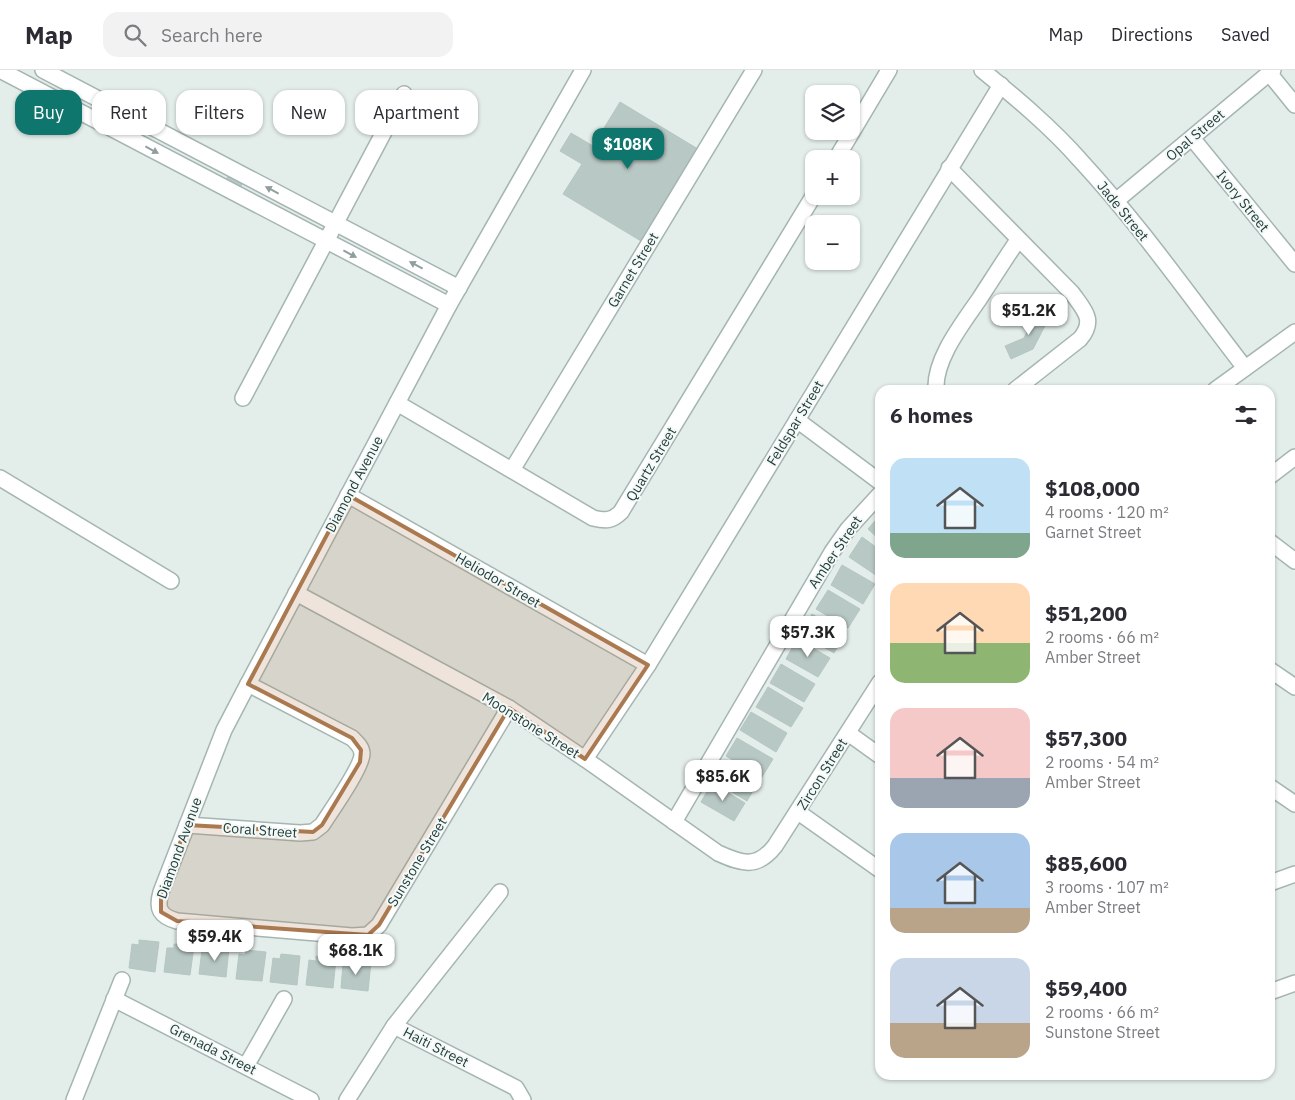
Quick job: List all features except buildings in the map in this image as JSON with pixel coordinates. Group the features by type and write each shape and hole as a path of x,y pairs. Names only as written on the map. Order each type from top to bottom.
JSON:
{"street":[{"path":"0,70 38,90"},
{"name":"Diamond Avenue","path":"161,912 159,906 161,892 224,730 449,306 583,70"},
{"name":"Garnet Street","path":"512,470 754,70"},
{"path":"841,150 890,70"},
{"name":"Jade Street","path":"982,70 1001,85 1079,158 1117,200 1245,368"},
{"path":"40,90 46,72 92,96"},
{"path":"1271,72 1295,105"},
{"name":"Opal Street","path":"1117,200 1271,72"},
{"name":"Feldspar Street","path":"586,759 648,665 1001,85"},
{"path":"82,113 449,306"},
{"path":"132,139 134,135"},
{"path":"166,135 459,288"},
{"path":"243,398 382,135"},
{"name":"Ivory Street","path":"1192,138 1295,264"},
{"path":"202,176 212,158"},
{"path":"949,168 1072,293 1088,317 1086,333 1021,385"},
{"name":"Quartz Street","path":"397,403 594,518 608,521 615,518 621,512 808,205"},
{"path":"936,385 936,376 942,359 1018,240"},
{"path":"1222,385 1295,332"},
{"path":"796,420 875,478"},
{"path":"1275,472 1295,457"},
{"path":"0,478 171,581"},
{"name":"Heliodor Street","path":"348,495 648,665"},
{"name":"Amber Street","path":"674,822 832,552 848,529 875,499"},
{"path":"1275,546 1295,560"},
{"name":"Moonstone Street","path":"296,593 509,708 586,759 718,853 733,860 747,863 759,861"},
{"path":"1275,673 1295,687"},
{"name":"Coral Street","path":"187,825 300,833 313,832 322,825 360,762 362,750 352,738 248,684"},
{"name":"Zircon Street","path":"759,861 772,851 875,690"},
{"name":"Sunstone Street","path":"161,912 164,916 177,921 352,936 368,935 379,925 509,708"},
{"path":"848,733 875,752"},
{"path":"1275,790 1295,804"},
{"path":"798,812 875,866"},
{"path":"1275,881 1295,874"},
{"path":"394,1026 500,892"},
{"path":"79,1098 122,980"},
{"path":"1275,990 1295,984"},
{"name":"Grenada Street","path":"114,999 311,1100"},
{"path":"246,1066 284,999"},
{"name":"Haiti Street","path":"348,1100 394,1026 516,1088 524,1100"}],"highlighted area":[{"path":"348,495 648,665 585,759 509,708 379,925 368,935 177,921 161,912 161,892 187,825 313,832 322,825 360,762 361,750 352,738 248,684"}]}
